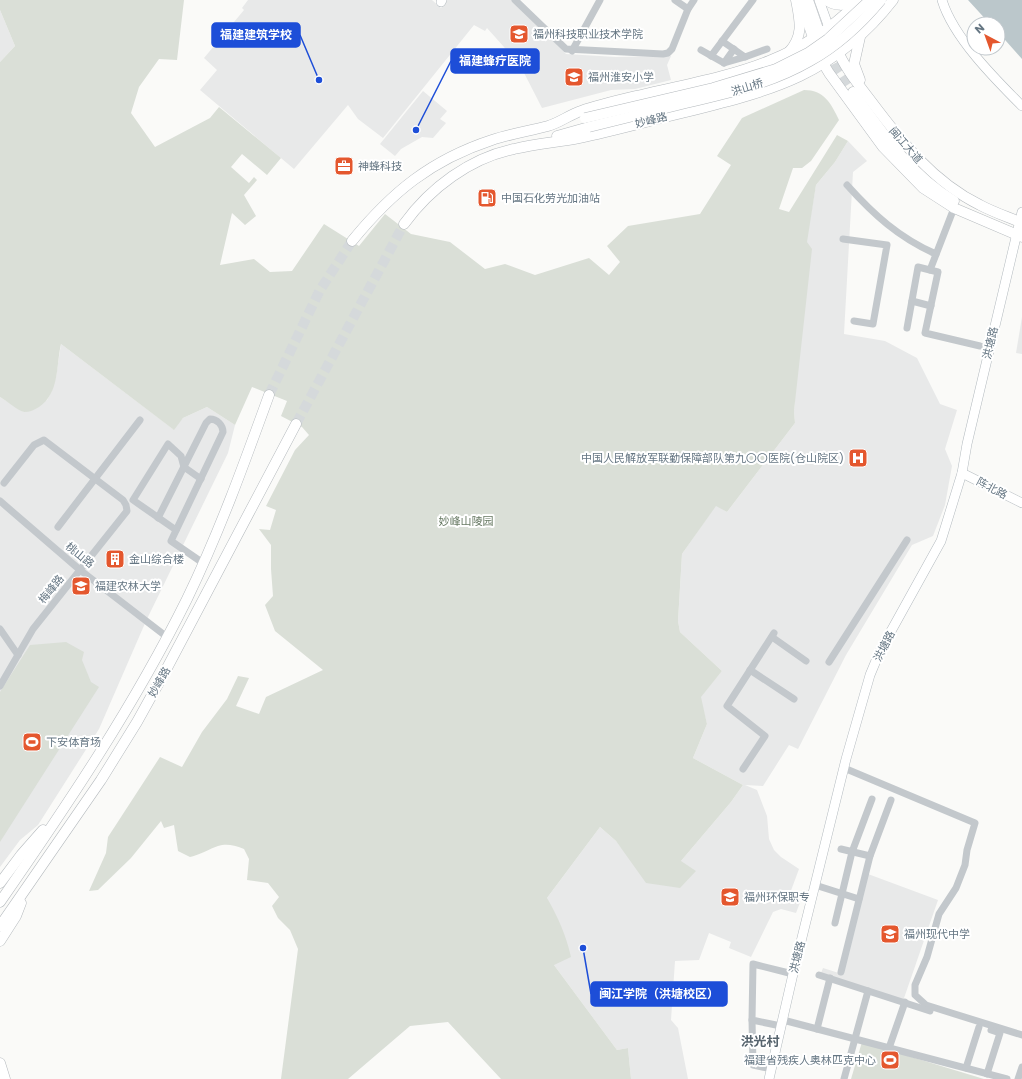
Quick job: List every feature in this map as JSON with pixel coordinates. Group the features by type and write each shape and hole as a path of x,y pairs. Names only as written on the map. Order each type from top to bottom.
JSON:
{"main road":[{"path":"788,53 798,40 801,29 796,0"},
{"name":"闽江大道","path":"810,0 822,28 851,74 888,124 923,164 947,185 979,205 1021,219"},
{"path":"826,0 839,5 848,4 854,0"},
{"path":"352,241 390,199 431,167 482,144 549,126 588,109 762,65 813,39 822,28 860,0"},
{"path":"513,149 587,122 713,88 776,69 808,53 828,39 870,0"},
{"name":"洪山桥","path":"587,122 730,92 782,75 810,61 830,48 858,25 881,0"},
{"name":"妙峰路","path":"404,224 424,200 457,174 476,162 513,149 579,138 736,100 789,82 823,63 860,37 893,0"},
{"path":"860,37 855,60 855,69 871,101"},
{"path":"813,39 823,63 839,88 894,159 923,188 954,208 1019,235"},
{"path":"979,205 948,193 925,176 895,142 854,91 892,145 916,172 946,196 989,223"},
{"path":"549,126 587,122"},
{"name":"妙峰路","path":"0,902 118,725 167,637 203,563 236,483 269,395"},
{"name":"妙峰路","path":"0,926 101,780 137,722 296,424"},
{"path":"0,883 31,843 60,813"},
{"path":"0,941 16,916 24,891"},
{"path":"0,1063 5,1079"}],"street":[{"path":"515,0 563,48 572,51 668,54 672,49 688,9 694,0"},
{"path":"572,51 600,0"},
{"path":"675,0 688,9"},
{"path":"711,56 753,0"},
{"path":"799,0 813,39"},
{"path":"819,0 822,28"},
{"path":"942,0 947,14 960,35 1022,106"},
{"path":"722,41 745,57"},
{"path":"724,64 734,49"},
{"path":"724,64 767,49"},
{"path":"701,50 724,64"},
{"path":"847,185 892,230 911,242 936,254"},
{"path":"930,270 954,208"},
{"name":"洪塘路","path":"769,1079 793,974 844,768 876,658 938,550 949,520 962,473 967,444 1019,235 1021,219"},
{"path":"843,239 887,245 873,324 854,321"},
{"path":"907,328 918,267 938,272 925,333 980,346"},
{"path":"912,301 931,306"},
{"path":"158,518 208,420 212,418 219,422 223,432 171,541 203,563"},
{"path":"58,527 140,420"},
{"path":"4,483 34,445 42,440 48,443 94,480"},
{"path":"176,530 133,500 168,444 181,456 184,467 201,479"},
{"name":"阵北路","path":"962,473 1022,503"},
{"name":"梅峰路","path":"0,686 33,629 127,511 123,500 94,480"},
{"name":"桃山路","path":"0,501 80,570 167,637"},
{"path":"829,662 907,540"},
{"path":"0,629 18,655"},
{"path":"743,769 765,736 727,706 773,635 806,661"},
{"path":"750,670 794,700"},
{"path":"844,768 975,823 967,850 965,864 956,888 939,914 927,957 916,985 915,995 926,1005 1022,1035"},
{"path":"835,923 852,852 872,800"},
{"path":"841,972 870,856 891,800"},
{"path":"842,849 870,856"},
{"path":"815,885 859,899"},
{"path":"772,1069 753,1065 753,964 793,974"},
{"path":"819,975 1000,1033 987,1074"},
{"path":"817,1029 830,978"},
{"path":"844,1079 868,991"},
{"path":"889,1048 904,1002"},
{"path":"752,1020 817,1029 1007,1079"},
{"path":"966,1068 980,1026"},
{"path":"1018,1079 1022,1067"}],"shaded area":[{"path":"248,0 432,0 441,8 446,0 512,0 566,54 616,57 671,56 667,65 671,80 635,89 611,90 542,108 520,65 487,28 485,31 474,25 383,138 358,119 348,105 294,169 200,90 217,70 204,58 244,10 242,8"},
{"path":"968,0 1022,0 1022,59 1006,41 1006,16 983,16"},
{"path":"0,10 15,46 0,62"},
{"path":"423,91 447,111 440,119 446,123 433,138 422,137 401,149 395,156 380,144"},
{"name":"中国人民解放军联勤保障部队第九〇〇医院(仓山院区)","path":"848,141 867,161 853,172 844,334 885,341 917,358 940,404 957,410 945,449 952,466 945,505 933,536 912,545 846,655 798,749 789,745 763,786 745,785 757,790 767,816 769,839 774,850 781,857 799,869 789,896 801,900 796,913 781,909 773,912 751,957 729,948 731,942 709,933 699,960 675,961 671,1020 678,1028 688,1079 631,1079 628,1048 617,1050 554,965 547,898 600,827 616,841 628,856 681,861 731,802 743,785 693,758 707,724 700,697 722,671 680,632 678,621 682,554 716,505 727,512 795,423 794,411 806,242 816,185 835,162"},
{"path":"1022,317 1022,354 1016,353"},
{"name":"福建农林大学","path":"61,344 173,429 183,418 207,407 235,425 228,453 146,621 99,729 38,825 20,840 0,867 0,397 24,412 47,400 56,377"},
{"name":"福州现代中学","path":"868,874 938,900 903,1001 821,973 823,968 842,974"}],"green space":[{"name":"妙峰山陵园","path":"0,0 184,0 177,60 159,59 139,87 131,113 155,147 210,118 219,107 281,158 267,175 242,154 231,167 249,183 254,177 257,180 244,195 256,216 245,225 232,213 220,265 254,259 270,272 292,271 324,224 359,246 385,214 411,234 450,242 485,269 505,264 535,275 589,258 609,275 620,262 607,246 628,226 700,214 731,165 717,156 742,118 804,90 817,92 822,95 833,108 839,120 811,161 802,168 793,168 779,209 789,212 837,135 848,141 835,162 816,185 807,242 812,249 794,411 795,423 727,512 716,506 682,554 678,621 680,632 722,671 701,697 707,724 693,758 743,785 731,802 681,861 696,871 680,888 646,883 616,841 600,827 547,898 561,926 571,957 554,965 617,1050 628,1048 631,1079 501,1079 448,1022 410,1026 348,1079 281,1079 298,949 290,930 278,918 272,906 279,897 268,883 247,880 249,859 244,849 235,846 222,845 190,857 178,851 174,825 164,828 161,821 131,858 98,890 89,891 106,853 108,837 160,757 182,767 202,732 227,699 238,676 249,678 236,706 259,714 266,697 323,670 275,631 265,605 273,596 271,545 259,529 270,530 276,510 266,506 295,450 309,435 302,427 281,416 287,401 252,387 235,425 207,407 183,418 174,430 61,344 54,386 46,401 35,409 24,412 0,397 0,62 15,46 0,10"},
{"name":"下安体育场","path":"66,642 84,652 82,660 91,682 99,687 0,842 0,692 30,645"},
{"name":"福建省残疾人奥林匹克中心","path":"862,1042 984,1079 851,1079"}],"tunnel":[{"path":"828,50 853,92"},
{"path":"296,424 404,224"},
{"path":"269,395 320,290 352,241"}],"place":[{"name":"福州科技职业技术学院","path":"519,34"},
{"name":"福州淮安小学","path":"574,77"},
{"name":"福建建筑学校","path":"319,80"},
{"name":"福建蜂疗医院","path":"416,130"},
{"name":"神蜂科技","path":"344,166"},
{"name":"中国石化劳光加油站","path":"487,198"},
{"name":"中国人民解放军联勤保障部队第九〇〇医院(仓山院区)","path":"858,458"},
{"name":"金山综合楼","path":"115,559"},
{"name":"福建农林大学","path":"81,586"},
{"name":"下安体育场","path":"32,742"},
{"name":"福州环保职专","path":"730,897"},
{"name":"福州现代中学","path":"890,934"},
{"name":"闽江学院（洪塘校区）","path":"583,948"},
{"name":"福建省残疾人奥林匹克中心","path":"890,1060"}],"district":[{"name":"洪光村","path":"760,1041"}]}
